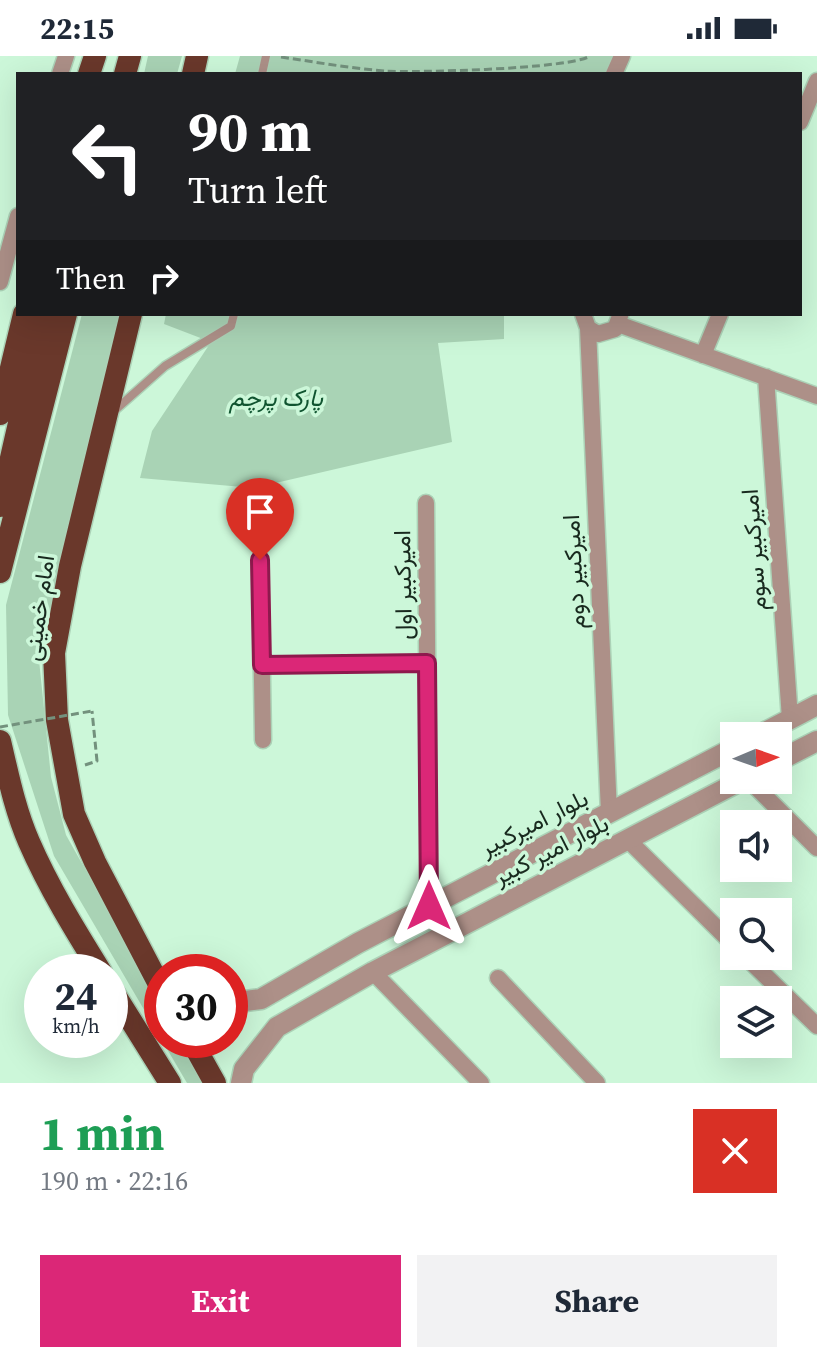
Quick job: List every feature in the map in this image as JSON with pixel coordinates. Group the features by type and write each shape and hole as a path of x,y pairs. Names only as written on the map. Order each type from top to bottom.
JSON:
{"highway":[{"path":"0,414 24,316"},
{"path":"0,506 44,316"},
{"path":"0,572 65,316"},
{"name":"امام خمینی","path":"131,316 70,566 54,653 57,720 74,814 95,862 144,956"},
{"path":"0,741 29,843 66,916 90,954"},
{"path":"128,1016 170,1083"},
{"path":"201,1058 215,1083"}],"street":[{"path":"802,117 817,81"},
{"path":"0,282 16,223"},
{"path":"703,355 719,316"},
{"path":"586,321 593,332 605,334 619,319 703,355 817,396"},
{"name":"امیرکبیر دوم","path":"586,321 609,813"},
{"name":"امیرکبیر سوم","path":"766,377 790,719"},
{"name":"امیرکبیر اول","path":"426,503 429,906"},
{"path":"260,560 263,740"},
{"path":"262,665 427,663"},
{"path":"784,722 817,705"},
{"path":"792,754 817,741"},
{"name":"بلوار امیرکبیر","path":"248,1001 261,999 429,906 720,755"},
{"name":"بلوار امیر کبیر","path":"241,1083 244,1069 277,1027 373,972 720,791"},
{"path":"763,794 817,848"},
{"path":"627,839 720,931"},
{"path":"759,970 817,1026"},
{"path":"373,972 481,1083"},
{"path":"498,978 597,1083"}],"lane":[{"path":"105,420 165,366 231,326 234,316"}],"path":[{"path":"277,57 386,71 533,67 583,61 590,56"},
{"path":"0,727 92,711 97,761"}],"green space":[{"path":"148,56 182,56 178,72 144,72"},
{"path":"240,56 613,56 609,72 236,72"},
{"path":"81,316 120,316 39,660 51,777 66,835 144,974 144,1010 128,982 128,954 111,954 54,856 8,715 6,605"},
{"name":"پارک پرچم","path":"166,316 504,316 504,339 438,343 452,442 254,488 140,478 152,431 211,342 164,324"},
{"path":"172,1058 191,1058 205,1083 187,1083"}],"route":[{"path":"260,560 262,665 427,663 429,906"}]}
